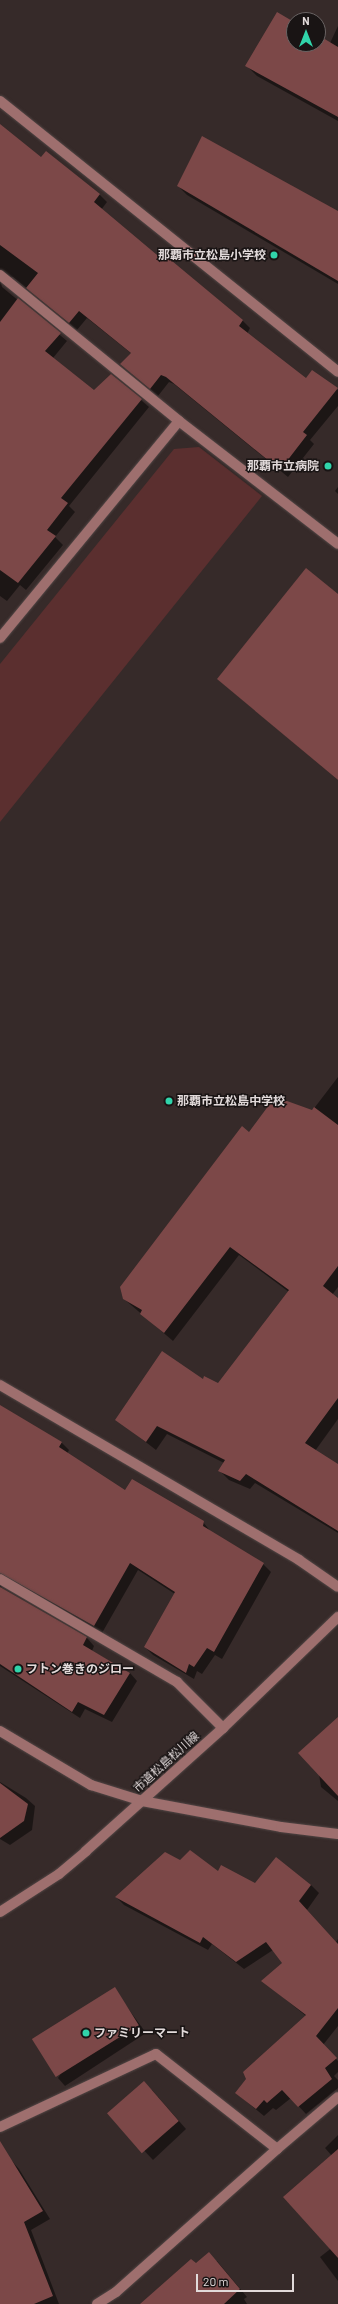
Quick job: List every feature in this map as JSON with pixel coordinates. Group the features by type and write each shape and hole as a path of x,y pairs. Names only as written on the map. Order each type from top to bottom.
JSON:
{"street":[{"path":"0,101 338,372"},
{"path":"0,275 178,421 338,544"},
{"path":"2,633 178,421"},
{"path":"0,1385 300,1560 338,1587"},
{"path":"0,1579 177,1682 223,1728"},
{"name":"市道松島松川線","path":"0,1912 58,1874 142,1801 223,1728 338,1617"},
{"path":"0,1731 91,1785 142,1801 281,1827 338,1834"},
{"path":"0,2126 156,2054 276,2148"},
{"path":"97,2304 116,2292 276,2148 338,2097"}],"shaded area":[{"path":"199,447 262,496 0,822 0,664 174,449"}],"building":[{"path":"277,12 286,17 286,52 326,52 326,40 338,47 338,117 245,66"},
{"path":"0,124 41,157 46,151 100,194 94,202 163,260 166,256 243,320 239,326 306,378 312,370 338,388 303,432 307,435 280,470 166,377 161,375 150,389 120,364 131,353 79,311 69,323 26,288 38,273 0,245"},
{"path":"202,136 338,211 338,281 177,186"},
{"path":"18,298 61,333 45,351 94,390 111,374 142,399 61,498 68,503 47,530 56,536 18,583 0,570 0,322"},
{"path":"306,568 338,594 338,780 217,679"},
{"path":"277,1100 287,1101 312,1110 314,1107 338,1125 338,1266 323,1286 338,1298 338,1398 305,1443 338,1464 338,1531 246,1474 240,1481 218,1471 225,1460 157,1426 146,1442 115,1420 162,1351 203,1379 204,1376 218,1383 289,1290 230,1247 164,1333 140,1314 142,1310 123,1299 120,1287 242,1126 249,1132 269,1105"},
{"path":"0,1405 62,1442 59,1447 125,1490 132,1479 204,1521 203,1526 264,1563 214,1652 207,1648 194,1667 189,1664 186,1673 144,1647 175,1592 130,1563 94,1626 0,1573"},
{"path":"0,1587 87,1637 83,1645 130,1673 104,1715 78,1702 72,1712 0,1664"},
{"path":"338,1717 338,1796 298,1753"},
{"path":"0,1783 28,1804 24,1821 0,1838"},
{"path":"190,1850 218,1871 221,1865 255,1883 276,1857 311,1885 299,1901 338,1944 338,2008 316,2036 337,2058 325,2068 332,2079 298,2107 282,2090 267,2103 264,2100 256,2109 235,2093 246,2079 243,2072 306,2015 261,1981 282,1963 266,1942 236,1962 203,1937 200,1943 115,1897 165,1852 180,1860"},
{"name":"ファミリーマート","path":"115,1987 139,2025 56,2077 32,2039"},
{"path":"144,2081 179,2121 142,2153 107,2113"},
{"path":"0,2141 43,2211 24,2222 53,2296 34,2304 0,2304"},
{"path":"338,2149 338,2258 283,2197"},
{"path":"209,2252 240,2289 224,2304 140,2304 191,2259 196,2263"}],"place":[{"name":"那覇市立松島小学校","path":"274,255"},
{"name":"那覇市立病院","path":"328,466"},
{"name":"那覇市立松島中学校","path":"169,1101"},
{"name":"フトン巻きのジロー","path":"18,1669"},
{"name":"ファミリーマート","path":"86,2033"}]}
